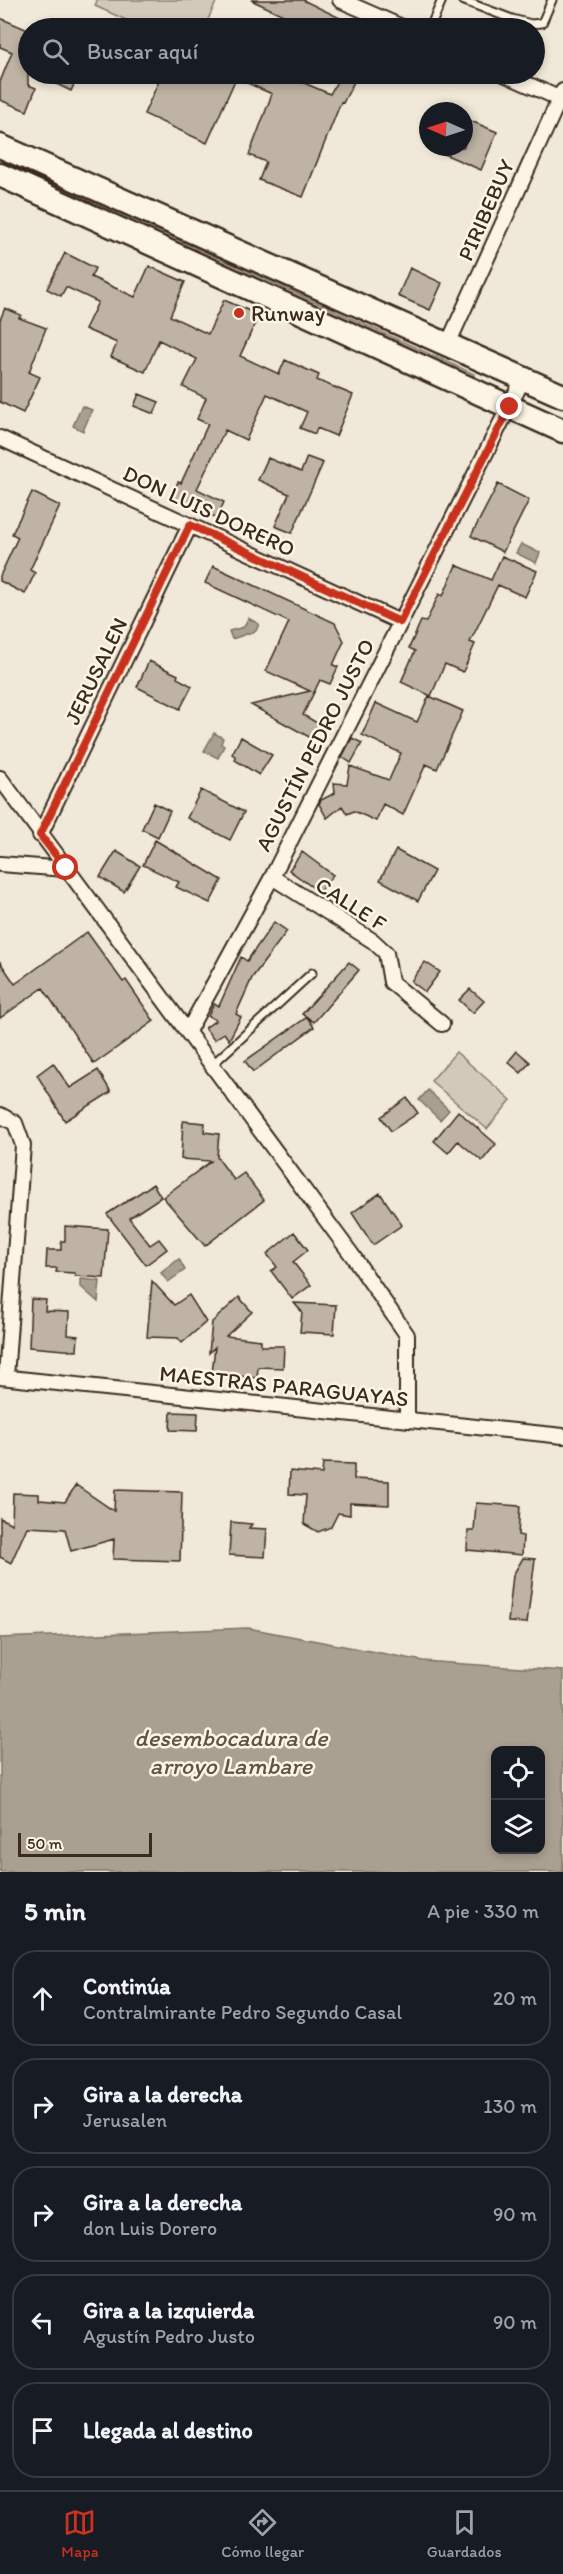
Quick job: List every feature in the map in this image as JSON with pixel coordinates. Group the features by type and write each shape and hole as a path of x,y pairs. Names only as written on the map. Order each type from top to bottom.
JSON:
{"main road":[{"path":"0,146 563,396"},
{"path":"0,175 563,431"}],"street":[{"path":"340,0 381,18"},
{"path":"530,84 562,96"},
{"name":"PIRIBEBUY","path":"447,346 562,96"},
{"name":"AGUSTÍN PEDRO JUSTO","path":"189,1031 272,877 523,378"},
{"name":"DON LUIS DORERO","path":"0,438 400,622"},
{"name":"JERUSALEN","path":"40,835 190,525"},
{"path":"0,778 40,835 189,1031 352,1255 407,1335 407,1420"},
{"path":"0,864 66,868"},
{"name":"CALLE F","path":"272,877 373,941 386,953 390,982 442,1024"},
{"path":"0,1115 15,1123 23,1145 3,1377"},
{"name":"MAESTRAS PARAGUAYAS","path":"3,1377 563,1436"}],"lane":[{"path":"434,18 442,0"},
{"path":"462,0 507,18"},
{"path":"544,18 552,0"},
{"path":"213,1064 312,973"}],"shaded area":[{"path":"97,0 217,0 209,18 122,18 95,6"},
{"path":"0,159 474,374 474,376 472,378 0,167"},
{"path":"456,1052 511,1100 487,1129 431,1081"}],"water":[{"path":"82,406 92,410 83,431 73,426"},
{"path":"521,544 540,553 536,563 516,553"},
{"path":"248,618 259,624 256,631 232,639 229,631 244,627"},
{"path":"214,733 223,738 221,744 224,746 218,758 204,751"},
{"path":"428,1090 449,1110 440,1120 419,1100"},
{"path":"179,1259 185,1270 168,1282 161,1273"},
{"path":"81,1279 100,1281 98,1302 81,1287"},
{"name":"desembocadura de arroyo Lambare","path":"248,1628 423,1661 563,1671 563,1872 0,1872 0,1638"}],"building":[{"path":"251,0 303,0 340,18 290,18"},
{"path":"0,18 18,26 18,84 28,84 36,88 27,111 0,100 0,82 12,52 0,47"},
{"path":"57,84 74,84 71,91"},
{"path":"158,84 233,84 207,143 144,114"},
{"path":"250,84 306,84 330,94 336,84 353,84 343,103 341,102 303,197 259,180 266,162 249,155 272,94"},
{"path":"473,122 497,132 481,170 449,156 473,156"},
{"path":"65,253 95,268 91,277 135,297 149,266 185,282 170,316 208,334 224,300 259,315 240,356 279,374 285,360 319,375 317,380 353,395 336,436 317,428 315,434 300,428 307,412 267,394 246,440 225,430 197,489 224,502 217,518 171,497 178,482 181,483 208,424 197,419 206,398 183,387 197,359 159,340 145,372 111,357 117,343 85,329 98,302 66,287 61,296 47,289"},
{"path":"410,268 442,283 430,310 398,296"},
{"path":"5,308 21,315 19,318 46,328 29,372 40,377 23,413 0,402 0,320"},
{"path":"139,394 159,402 154,414 134,406"},
{"path":"307,457 323,463 292,533 275,526 289,494 258,480 268,458 301,472"},
{"path":"498,484 529,500 503,552 471,536"},
{"path":"32,492 60,506 30,570 35,573 25,594 0,581 0,576 18,537 12,534"},
{"path":"502,556 537,571 525,597 498,585 470,642 475,644 463,672 445,664 431,696 401,682 415,651 409,648 421,621 426,622 439,594 443,596 456,565 491,580"},
{"path":"213,566 335,623 344,641 333,665 338,667 330,684 320,680 303,715 319,724 311,738 251,705 310,691 266,671 289,622 205,583"},
{"path":"149,661 178,675 177,678 192,686 180,709 137,687"},
{"path":"429,696 463,711 437,769 426,764 403,815 383,804 376,821 354,811 347,814 342,806 327,818 319,804 321,800 335,793 334,783 347,784 350,766 389,780 401,753 362,735 376,703 417,722"},
{"path":"241,737 272,755 259,775 235,760 236,757 232,754"},
{"path":"352,738 362,743 351,763 342,757"},
{"path":"201,790 244,812 230,840 187,818"},
{"path":"154,803 170,811 158,837 142,829"},
{"path":"155,840 222,880 210,903 176,887 179,882 143,865"},
{"path":"396,850 434,871 418,901 380,880"},
{"path":"116,851 140,866 124,892 100,877"},
{"path":"302,852 333,875 319,892 289,870"},
{"path":"274,922 287,931 252,978 236,1014 241,1017 229,1040 224,1033 214,1040 205,1028 216,1020 208,1016 214,1004 219,1006 241,957 247,961"},
{"path":"87,932 123,982 126,980 154,1021 94,1064 43,988 0,1018 0,962 15,984"},
{"path":"349,962 359,970 314,1022 302,1014"},
{"path":"425,962 440,972 425,992 411,981"},
{"path":"470,989 484,1001 473,1013 459,1000"},
{"path":"307,1017 314,1027 253,1072 245,1061"},
{"path":"517,1051 530,1062 521,1073 508,1062"},
{"path":"53,1063 70,1088 98,1070 111,1092 65,1121 37,1075"},
{"path":"407,1098 418,1113 391,1131 381,1117"},
{"path":"458,1111 496,1144 482,1161 458,1141 448,1153 434,1141"},
{"path":"183,1121 205,1123 204,1132 219,1134 217,1157 234,1180 244,1173 264,1200 205,1246 163,1197 211,1161 181,1159"},
{"path":"153,1184 161,1197 129,1218 150,1245 159,1239 167,1249 146,1265 107,1214"},
{"path":"380,1193 402,1225 373,1245 352,1213"},
{"path":"65,1226 108,1229 104,1278 75,1276 75,1273 56,1272 57,1268 46,1268 47,1250 61,1250 61,1241 65,1241"},
{"path":"294,1232 308,1250 293,1262 311,1285 292,1299 271,1271 277,1267 267,1254"},
{"path":"152,1281 174,1305 189,1295 206,1322 182,1343 178,1338 147,1337"},
{"path":"239,1297 252,1312 226,1336 261,1340 261,1346 284,1346 283,1368 258,1367 257,1378 212,1373 215,1347 209,1353 212,1322"},
{"path":"31,1299 46,1300 45,1311 69,1312 68,1335 78,1336 77,1351 29,1347"},
{"path":"294,1303 336,1305 334,1334 300,1332 302,1312"},
{"path":"171,1412 198,1413 197,1431 170,1430"},
{"path":"323,1463 354,1464 354,1479 389,1481 389,1505 350,1503 350,1515 338,1513 331,1527 318,1532 304,1524 306,1495 289,1494 290,1471 322,1474"},
{"path":"76,1485 114,1511 115,1490 182,1492 180,1561 113,1559 114,1539 71,1551 65,1529 27,1527 11,1563 0,1557 0,1518 12,1524 13,1493 39,1494 39,1500 65,1502"},
{"path":"476,1503 520,1506 518,1535 523,1536 522,1555 467,1550 468,1531 474,1531"},
{"path":"231,1522 252,1524 249,1528 267,1529 265,1557 229,1555"},
{"path":"523,1558 535,1559 527,1623 508,1622 513,1575"}],"place":[{"name":"Runway","path":"239,313"}],"route":[{"path":"66,868 40,835 190,525 400,622 510,407"}]}
